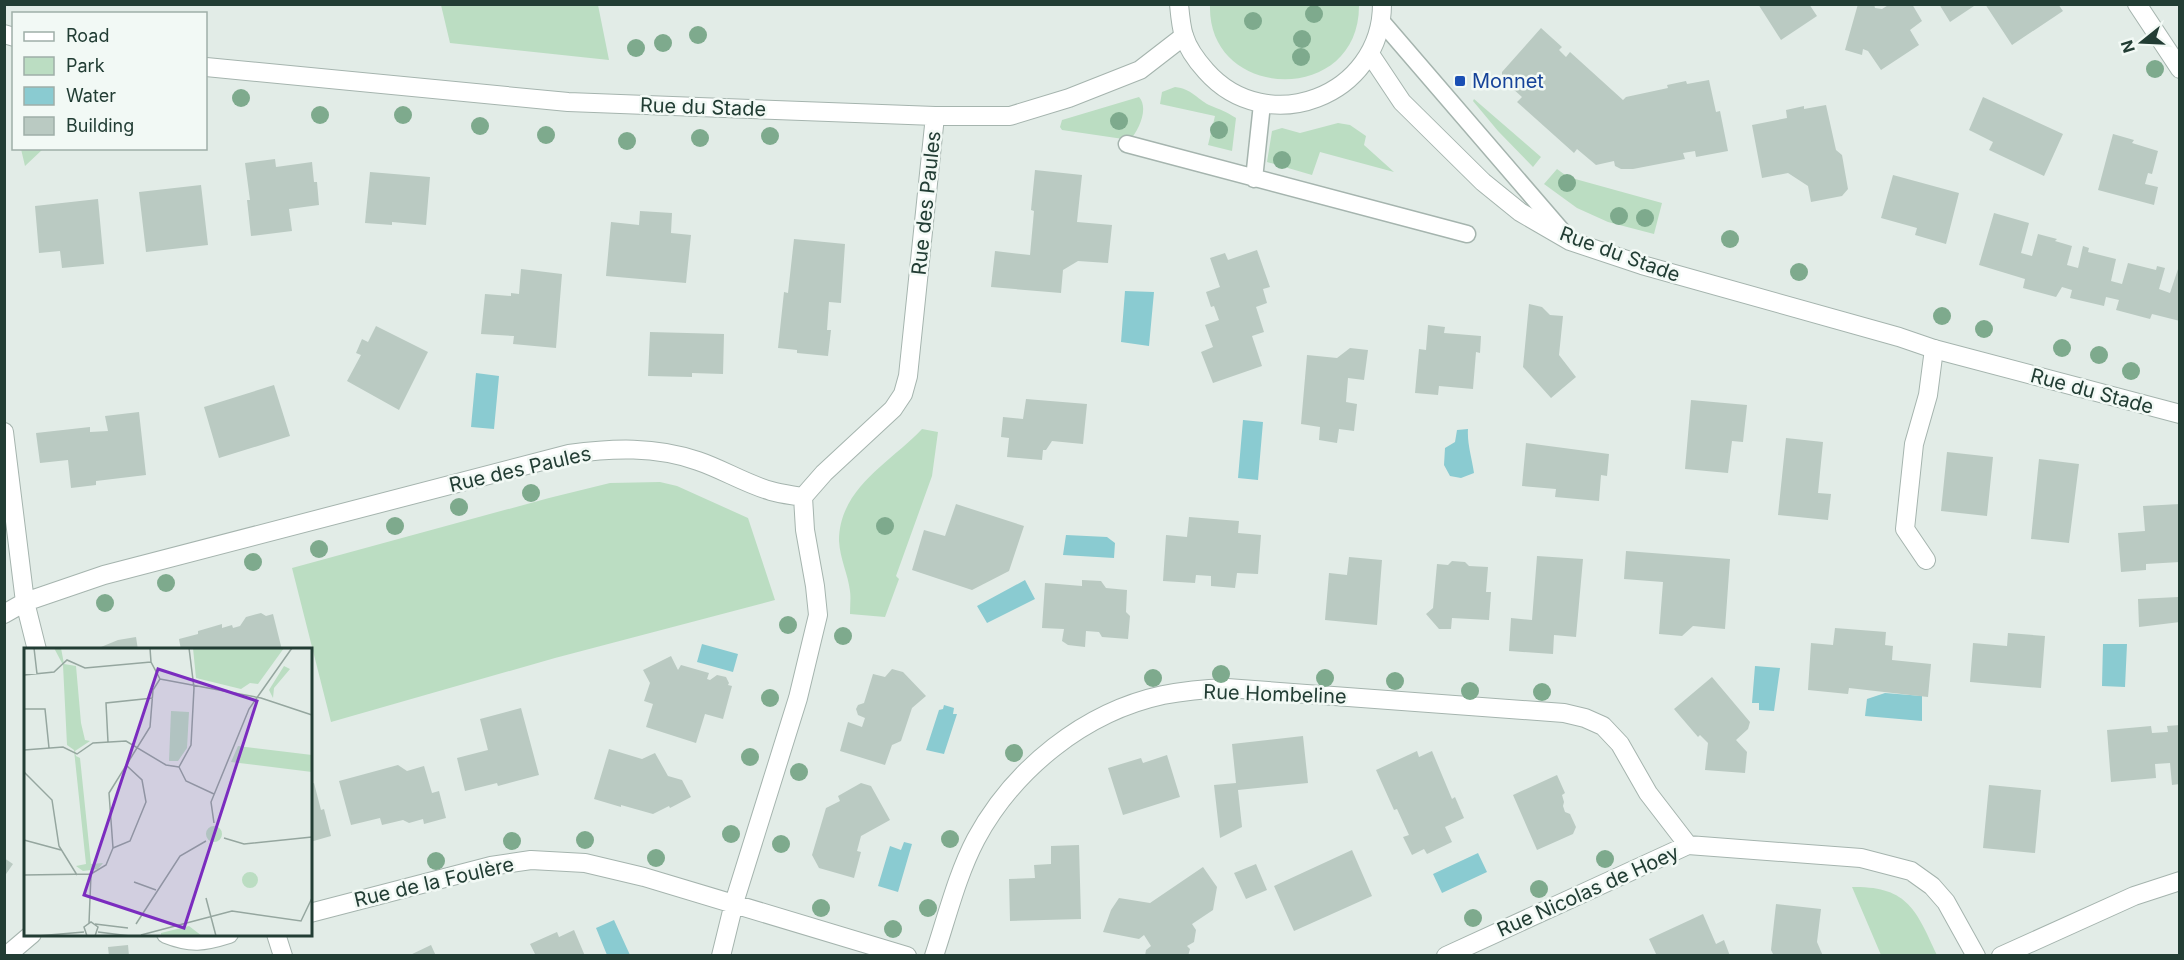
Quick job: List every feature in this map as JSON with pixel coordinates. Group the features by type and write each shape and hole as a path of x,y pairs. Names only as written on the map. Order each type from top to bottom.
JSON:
{"street":[{"path":"1179,4 1184,36 1196,60 1214,81 1236,96 1263,104 1294,105 1324,96 1350,78 1370,54 1382,13"},
{"path":"2137,4 2180,69"},
{"name":"Rue du Stade","path":"207,67 568,102 935,116 1010,116 1069,98 1140,70 1184,36"},
{"name":"Rue du Stade","path":"1370,54 1402,102 1484,182 1520,212 1570,241 1642,266 1899,337 1934,349 2180,414"},
{"name":"Rue des Paules","path":"4,614 25,602 104,575 569,454 638,449 668,453 697,460 770,491 803,497 893,409 903,394 908,376 935,116"},
{"path":"1926,560 1905,529 1914,444 1928,395 1934,349"},
{"path":"4,432 25,602 36,648"},
{"path":"721,956 734,903 798,698 818,615 805,530 803,497"},
{"name":"Rue Hombeline","path":"934,956 975,840 1016,782 1041,757 1066,739 1110,714 1162,696 1194,690 1239,688 1564,713 1585,718 1603,726 1620,744 1648,793 1688,845"},
{"name":"Rue Nicolas de Hoey","path":"1446,956 1688,845 1861,858 1911,871 1932,886 1946,902 1976,956"},
{"name":"Rue de la Foulère","path":"312,912 491,866 531,860 585,863 734,903"},
{"path":"2001,956 2134,896 2180,881"},
{"path":"734,903 907,956"},
{"path":"6,956 30,936"},
{"path":"171,936 197,942 222,936"},
{"path":"277,936 283,956"}],"lane":[{"path":"1382,13 1570,241"},
{"path":"1254,179 1263,104"},
{"path":"1127,144 1467,234"}],"green space":[{"path":"441,5 598,5 609,60 450,43"},
{"path":"1210,5 1359,5 1353,38 1336,61 1312,75 1284,79 1256,74 1232,60 1216,37"},
{"path":"1175,87 1190,92 1209,105 1236,118 1232,151 1208,145 1215,116 1160,104 1162,92"},
{"path":"1139,97 1143,113 1137,131 1130,140 1062,130 1060,127 1062,120"},
{"path":"1474,99 1541,157 1533,167 1498,131 1473,101"},
{"path":"1338,123 1350,125 1366,136 1364,145 1394,172 1320,152 1312,175 1267,162 1272,131 1282,128 1300,133"},
{"path":"21,150 42,150 25,166"},
{"path":"1557,169 1568,177 1662,203 1654,234 1608,222 1577,208 1544,184"},
{"path":"922,429 938,432 932,476 896,576 899,579 885,617 850,614 850,591 839,541 841,522 847,506 868,478"},
{"path":"660,482 677,486 748,518 775,600 555,658 331,722 292,568 610,483"},
{"path":"1852,887 1886,891 1898,896 1908,904 1923,925 1937,955 1881,955"}],"water":[{"path":"1125,291 1154,292 1149,346 1121,342"},
{"path":"476,373 499,376 494,429 471,427"},
{"path":"1243,420 1263,422 1258,480 1238,478"},
{"path":"1468,429 1474,473 1461,478 1450,476 1444,465 1445,448 1455,442 1457,430"},
{"path":"1066,535 1107,537 1115,543 1114,558 1063,555"},
{"path":"1025,580 1035,599 987,623 977,606"},
{"path":"702,644 738,654 733,672 697,662"},
{"path":"2103,644 2127,644 2125,687 2102,686"},
{"path":"1755,666 1780,668 1774,711 1759,710 1759,703 1752,703"},
{"path":"1885,693 1922,696 1922,721 1865,716 1867,699"},
{"path":"944,705 954,708 953,714 957,714 944,754 926,750 939,710 943,709"},
{"path":"904,842 912,844 898,892 878,886 890,846 901,850"},
{"path":"1478,853 1487,872 1442,893 1433,874"},
{"path":"614,920 630,955 607,955 596,928"}],"building":[{"path":"1758,4 1809,4 1817,16 1781,40"},
{"path":"1858,4 1874,4 1875,8 1882,9 1890,4 1912,4 1922,21 1910,30 1919,45 1881,70 1868,51 1863,49 1862,55 1845,50"},
{"path":"1939,4 1977,4 1950,22"},
{"path":"1985,4 2058,4 2063,11 2012,45"},
{"path":"1541,28 1562,47 1559,50 1566,57 1570,52 1623,100 1626,97 1668,88 1667,85 1709,80 1716,112 1720,111 1728,151 1696,157 1695,151 1683,153 1685,159 1633,169 1621,169 1615,166 1614,161 1596,165 1577,149 1574,153 1517,102 1522,97 1502,79 1502,72"},
{"path":"1983,97 2063,134 2044,176 1989,150 1993,142 1969,130"},
{"path":"1826,105 1836,150 1842,155 1848,189 1842,196 1811,202 1808,186 1788,173 1762,178 1752,125 1787,118 1786,110"},
{"path":"2113,134 2134,140 2132,143 2158,151 2152,174 2148,173 2145,184 2158,187 2154,205 2098,190"},
{"path":"275,159 276,167 312,162 319,205 289,209 292,231 251,236 247,200 250,200 245,163"},
{"path":"1035,170 1082,175 1077,222 1112,225 1108,263 1078,261 1063,270 1061,293 991,287 995,251 1030,255"},
{"path":"370,172 430,177 426,225 392,222 392,225 365,223"},
{"path":"1893,175 1959,193 1946,244 1915,235 1917,228 1881,218"},
{"path":"201,185 208,245 146,252 139,192"},
{"path":"98,199 104,264 62,268 60,251 39,253 35,206"},
{"path":"640,211 672,213 671,233 691,235 686,283 606,276 611,222 639,225"},
{"path":"1994,213 2029,223 2021,253 2032,256 2038,234 2057,239 2055,241 2072,246 2067,265 2078,268 2083,246 2089,248 2088,252 2116,259 2111,281 2122,284 2128,263 2156,270 2157,266 2165,268 2159,289 2170,293 2180,263 2180,321 2152,314 2150,319 2116,310 2119,300 2106,297 2104,306 2070,298 2072,290 2062,287 2056,297 2023,288 2025,279 1979,265"},
{"path":"794,239 845,244 841,303 829,302 827,330 831,330 828,356 797,353 797,350 778,348 784,292 788,293"},
{"path":"1257,250 1270,287 1263,289 1267,303 1256,307 1264,332 1252,336 1262,366 1213,383 1201,352 1213,347 1205,325 1219,320 1206,292 1220,287 1210,258 1225,253 1228,260"},
{"path":"521,269 562,274 556,348 513,344 514,336 481,334 485,294 511,296 511,293 519,294"},
{"path":"1529,304 1542,307 1550,315 1563,316 1559,355 1576,377 1551,398 1523,367"},
{"path":"1428,325 1445,327 1444,333 1481,336 1480,353 1476,352 1473,389 1439,386 1438,395 1415,393 1419,349 1426,350"},
{"path":"376,326 428,352 399,410 347,381 361,355 356,353 362,339 368,342"},
{"path":"650,332 724,334 723,374 692,373 692,377 648,376"},
{"path":"1350,348 1368,350 1364,380 1348,378 1346,402 1357,404 1354,431 1339,429 1337,443 1319,440 1320,427 1301,424 1307,355 1337,358"},
{"path":"274,385 290,436 219,458 204,407"},
{"path":"1026,399 1087,404 1083,444 1052,441 1046,450 1043,450 1042,460 1007,457 1009,438 1001,437 1003,417 1023,419"},
{"path":"1691,400 1747,405 1743,442 1732,441 1728,473 1685,469"},
{"path":"139,412 146,475 96,481 96,485 71,488 68,460 40,463 36,433 90,427 90,432 108,431 105,416"},
{"path":"1786,438 1823,442 1818,493 1831,494 1828,520 1778,515"},
{"path":"1526,443 1609,454 1607,476 1601,475 1599,501 1555,497 1556,489 1522,486"},
{"path":"1947,452 1993,457 1987,516 1941,511"},
{"path":"2039,459 2079,464 2069,543 2031,539"},
{"path":"956,504 1024,526 1009,571 972,590 912,570 924,530 945,536"},
{"path":"2180,504 2180,562 2146,564 2146,570 2121,572 2118,533 2145,531 2143,506"},
{"path":"1189,517 1239,521 1238,533 1261,535 1258,574 1237,573 1235,588 1211,586 1211,576 1196,575 1195,583 1163,581 1166,535 1187,537"},
{"path":"1626,551 1730,559 1725,629 1693,626 1682,636 1659,634 1663,582 1624,579"},
{"path":"1537,556 1583,559 1576,637 1554,635 1553,654 1509,651 1511,618 1532,620"},
{"path":"1349,557 1382,560 1377,625 1325,620 1329,573 1347,575"},
{"path":"1452,561 1465,562 1469,566 1488,567 1486,592 1491,592 1489,620 1452,618 1451,629 1439,629 1426,614 1433,608 1437,564 1448,565"},
{"path":"1082,580 1101,581 1106,588 1127,590 1126,612 1130,616 1128,639 1102,637 1099,632 1086,631 1085,647 1068,645 1062,641 1064,629 1042,628 1045,583 1082,586"},
{"path":"2178,597 2180,622 2139,627 2138,599"},
{"path":"261,613 266,616 273,614 282,648 181,648 179,639 222,624 222,628 232,625 233,628 240,626 246,617"},
{"path":"1835,628 1886,632 1885,645 1893,646 1892,660 1931,664 1928,697 1849,688 1848,694 1808,690 1811,643 1833,645"},
{"path":"2008,633 2045,636 2041,688 1970,682 1973,643 2007,646"},
{"path":"136,637 138,648 101,648 118,640"},
{"path":"671,656 678,670 681,665 709,673 707,679 710,680 717,675 726,677 728,685 732,686 723,719 705,714 696,743 646,727 653,704 644,701 650,683 643,670"},
{"path":"892,669 903,672 926,696 912,708 901,741 892,745 885,765 840,751 848,722 862,727 865,718 858,715 856,709 858,705 864,703 873,674 885,677"},
{"path":"1712,677 1750,722 1748,729 1736,740 1747,752 1745,773 1705,770 1708,743 1700,735 1698,737 1674,709"},
{"path":"521,708 539,775 498,786 497,783 465,791 457,758 488,750 480,719"},
{"path":"2180,725 2180,784 2172,785 2170,763 2155,764 2156,778 2111,782 2107,730 2151,726 2152,733 2168,732 2167,726"},
{"path":"1303,736 1308,783 1238,790 1242,827 1220,838 1214,785 1236,783 1232,744"},
{"path":"609,749 642,759 655,753 668,776 682,780 691,797 653,814 594,799"},
{"path":"1417,751 1419,757 1432,751 1452,799 1455,797 1464,818 1445,827 1452,842 1427,854 1424,849 1412,855 1403,837 1409,835 1397,809 1394,810 1376,770"},
{"path":"1167,755 1180,797 1123,815 1108,768 1141,758 1143,763"},
{"path":"398,765 407,771 424,766 432,793 439,791 446,818 424,824 423,819 409,823 403,820 382,825 380,818 351,825 339,781"},
{"path":"1557,775 1565,793 1562,795 1565,812 1570,814 1576,827 1573,834 1537,850 1513,795"},
{"path":"314,783 321,810 324,809 331,836 312,841 312,784"},
{"path":"861,783 871,786 890,820 861,836 857,851 861,852 854,878 819,868 812,855 826,808 840,801 838,796"},
{"path":"1989,785 2041,790 2035,853 1983,848"},
{"path":"1079,845 1081,919 1010,921 1009,879 1035,878 1034,865 1051,864 1051,846"},
{"path":"1352,850 1372,896 1294,931 1274,886"},
{"path":"4,858 13,864 4,877"},
{"path":"1256,864 1267,890 1246,899 1234,873"},
{"path":"1203,867 1217,887 1213,910 1192,924 1196,930 1194,942 1187,946 1190,949 1188,956 1145,956 1146,950 1151,946 1144,935 1139,939 1103,932 1111,910 1119,898 1150,903"},
{"path":"1776,904 1821,909 1817,942 1823,956 1774,956 1771,950"},
{"path":"1703,914 1716,944 1724,940 1730,956 1657,956 1649,939"},
{"path":"574,930 585,956 536,956 530,944 557,932 559,937"},
{"path":"128,945 129,956 109,956 108,947"},
{"path":"431,945 436,956 408,956"}],"place":[{"name":"Monnet","path":"1460,81"}]}
